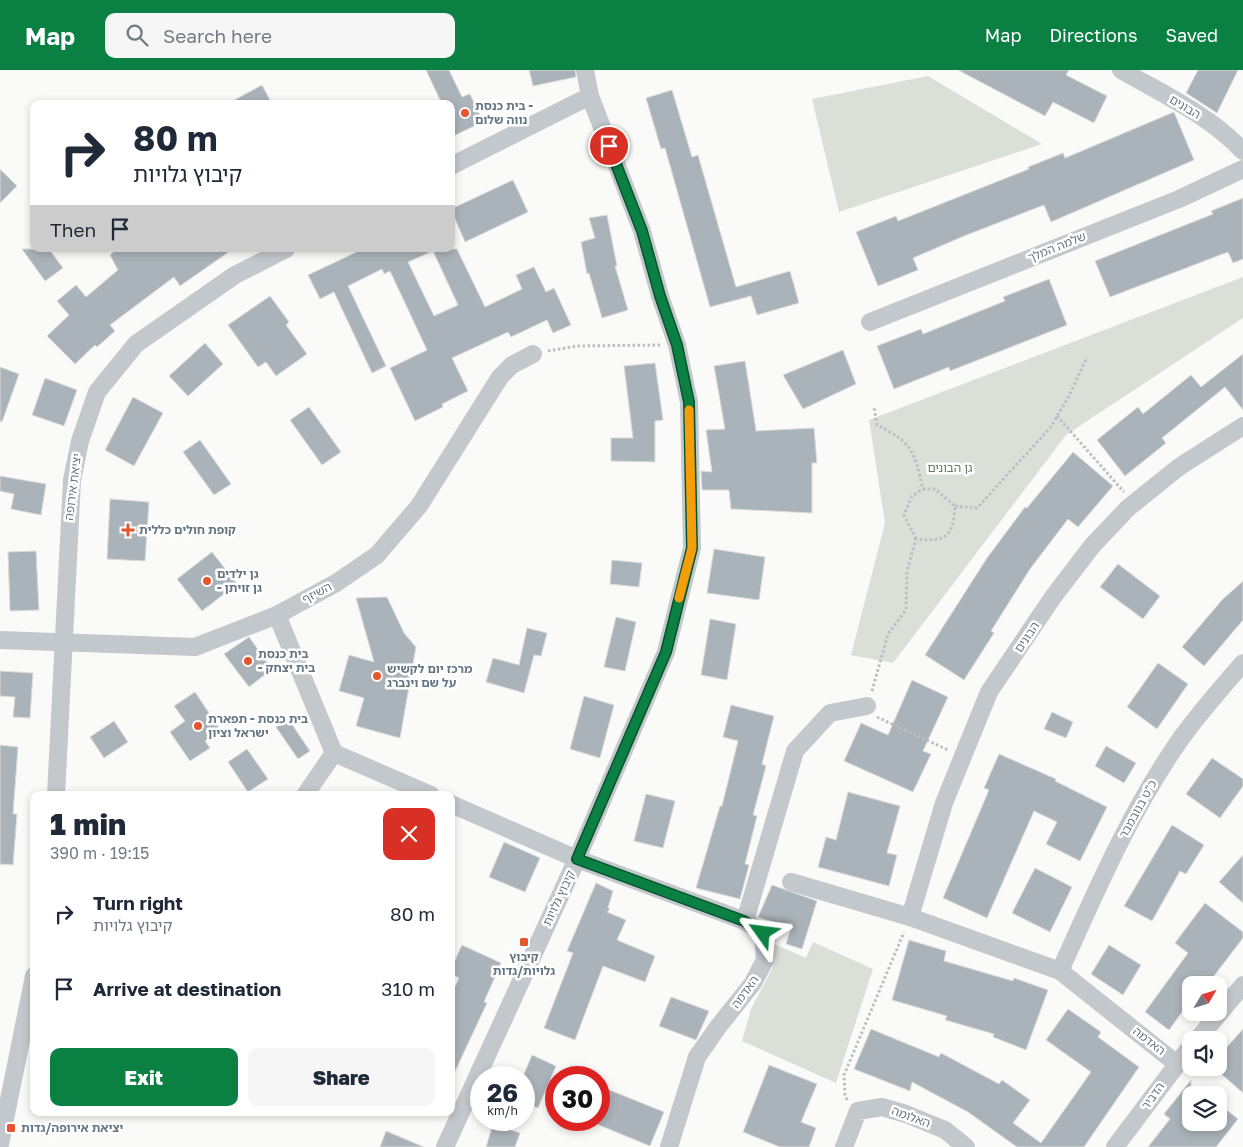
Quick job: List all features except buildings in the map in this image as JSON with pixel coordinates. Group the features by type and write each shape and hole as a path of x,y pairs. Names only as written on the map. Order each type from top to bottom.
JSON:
{"street":[{"name":"קיבוץ גלויות","path":"445,1147 577,859 666,652 692,548 689,402 677,345 660,296 642,231 590,96 585,70"},
{"name":"הבונים","path":"1121,70 1195,112 1228,135 1243,151"},
{"path":"455,164 590,96"},
{"name":"שלמה המלך","path":"870,322 1179,199 1243,169"},
{"name":"יציאת אירופה","path":"56,791 62,642 72,480 80,441 97,392 136,344 235,275 280,252"},
{"name":"השיזף","path":"0,640 195,647 277,615 336,583 377,555 419,506 500,376 512,365 533,354"},
{"name":"הבונים","path":"910,917 944,803 990,692 1053,597 1092,546 1134,504 1179,467 1243,426"},
{"path":"277,615 334,753 422,791"},
{"name":"כ\"ט בנובמבר","path":"1060,971 1106,868 1146,793 1182,737 1243,663"},
{"path":"744,921 795,751 830,713 867,706"},
{"path":"308,791 334,753"},
{"name":"האדמה","path":"455,806 577,859 744,921 763,933 765,960 753,983 718,1026 697,1057 669,1147"},
{"name":"האדמה","path":"791,882 910,917 1060,971 1177,1064"},
{"path":"1205,1031 1243,985"},
{"path":"0,1144 30,996"},
{"name":"הדביר","path":"1115,1147 1182,1058"},
{"name":"האלומה","path":"856,1116 858,1111 882,1107 906,1114 945,1130 966,1147"},
{"path":"844,1147 856,1116"}],"path":[{"path":"533,354 577,346 677,345"},
{"path":"962,757 866,712 888,634 906,610 907,571 916,539 904,515 912,496 923,489 934,489 954,506 977,508 1050,428 1068,398 1087,356"},
{"path":"874,407 876,425 899,436 914,454 923,489"},
{"path":"1057,416 1134,504"},
{"path":"916,539 938,541 947,535 953,526 954,506"},
{"path":"856,1116 845,1095 844,1075 910,917"}],"green space":[{"path":"928,76 1042,144 839,212 812,99"},
{"name":"גן הבונים","path":"1243,277 1243,318 1066,435 893,663 851,655 885,523 869,420"},
{"path":"813,942 873,969 836,1083 742,1041 751,1009 772,969 774,944 806,958"}],"slow traffic":[{"path":"679,598 692,548 689,410"}],"place":[{"name":"בית כנסת - נווה שלום","path":"465,113"},
{"name":"קופת חולים כללית","path":"128,530"},
{"name":"גן ילדים - גן זויתן","path":"207,581"},
{"name":"בית כנסת - בית יצחק","path":"248,661"},
{"name":"מרכז יום לקשיש על שם וינברג","path":"377,676"},
{"name":"בית כנסת - תפארת ישראל וציון","path":"198,726"},
{"name":"קיבוץ גלויות/גדות","path":"524,942"},
{"name":"יציאת אירופה/גדות","path":"11,1128"}],"route":[{"path":"609,146 642,231 660,296 677,345 689,402 692,548 666,652 577,859 744,921 763,933"}]}
